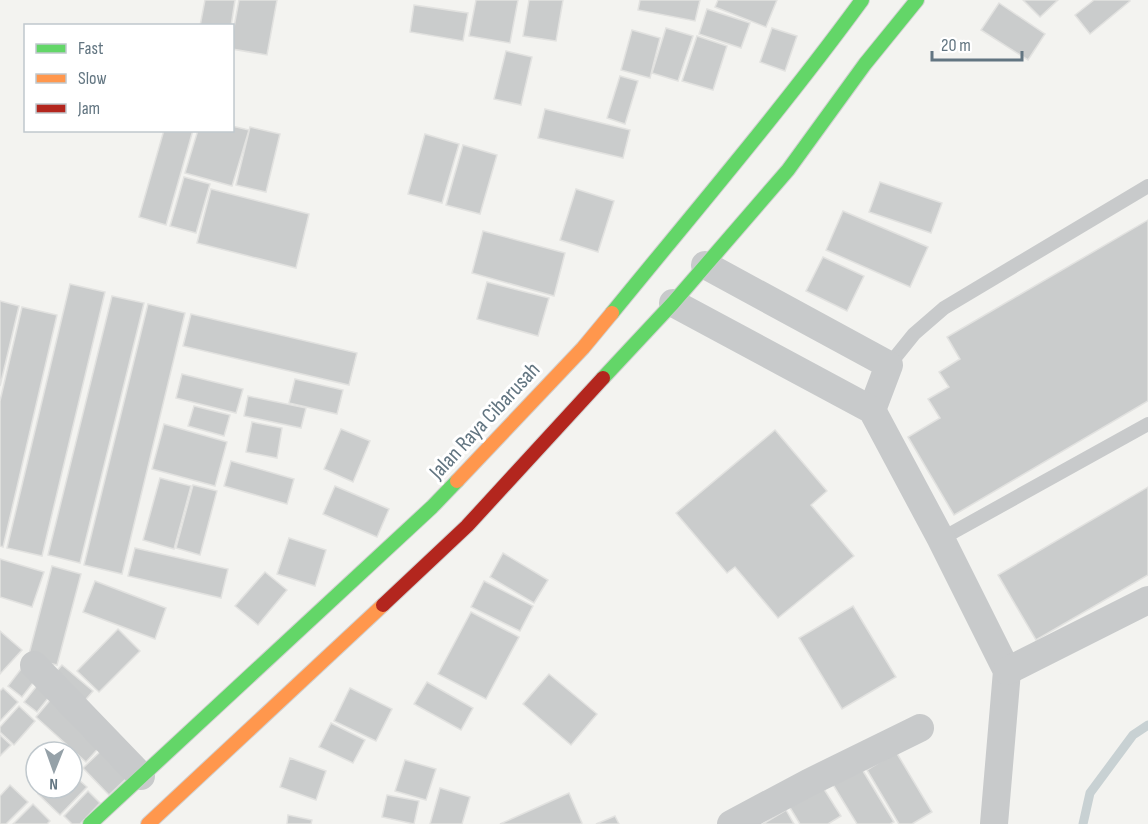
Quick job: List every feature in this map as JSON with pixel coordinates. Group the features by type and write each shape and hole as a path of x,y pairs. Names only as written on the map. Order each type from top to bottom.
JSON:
{"main road":[{"name":"Jalan Raya Cibarusah","path":"90,824 432,507 583,348 838,41 862,0"},
{"path":"148,824 467,526 673,303 788,170 861,61 917,0"}],"street":[{"path":"705,265 889,365 872,410"},
{"path":"673,303 872,410 941,539 1007,671 994,824"},
{"path":"1007,671 1148,600"},
{"path":"34,665 141,776"},
{"path":"731,824 920,728"}],"lane":[{"path":"889,365 914,334 944,308 1148,186"},
{"path":"941,539 1148,424"}],"building":[{"path":"205,0 235,0 231,24 200,24"},
{"path":"239,0 277,0 267,55 234,49 234,27"},
{"path":"476,0 518,0 510,43 469,36"},
{"path":"529,0 563,0 556,41 523,36"},
{"path":"640,0 700,0 695,21 638,10"},
{"path":"718,0 777,0 766,27 715,7"},
{"path":"1023,0 1058,0 1040,17"},
{"path":"1094,0 1130,1 1090,34 1075,15"},
{"path":"999,3 1045,34 1028,60 981,30"},
{"path":"414,5 468,13 463,41 410,32"},
{"path":"707,9 750,23 741,48 699,34"},
{"path":"666,28 693,36 678,81 652,73"},
{"path":"772,28 797,36 785,71 760,62"},
{"path":"632,30 660,38 650,78 621,70"},
{"path":"697,36 727,46 713,90 682,81"},
{"path":"506,51 532,57 521,105 494,99"},
{"path":"620,76 638,81 625,124 607,118"},
{"path":"545,109 630,130 623,158 538,138"},
{"path":"234,126 249,130 232,186 185,173 197,132 234,132"},
{"path":"250,127 280,134 266,192 236,185"},
{"path":"163,132 192,132 166,225 139,217"},
{"path":"425,134 459,144 442,203 408,194"},
{"path":"463,145 497,155 480,214 446,205"},
{"path":"184,177 210,184 196,233 170,226"},
{"path":"880,182 942,203 931,233 869,212"},
{"path":"211,189 309,214 296,268 197,243"},
{"path":"576,189 614,201 598,252 560,240"},
{"path":"843,211 928,247 910,287 826,250"},
{"path":"1148,220 1148,401 954,515 908,437 940,418 928,399 949,387 939,372 960,359 947,337"},
{"path":"483,231 565,253 554,296 472,273"},
{"path":"823,257 864,276 847,311 806,291"},
{"path":"487,282 549,298 538,336 477,319"},
{"path":"70,284 105,292 42,556 7,548"},
{"path":"112,296 144,303 80,563 48,555"},
{"path":"0,301 19,306 0,386"},
{"path":"148,304 185,313 122,574 84,565"},
{"path":"22,307 57,315 3,547 0,546 0,401"},
{"path":"191,314 357,353 349,385 183,346"},
{"path":"182,374 243,389 236,413 176,398"},
{"path":"295,379 343,390 337,414 289,403"},
{"path":"248,396 306,408 301,428 244,416"},
{"path":"194,406 230,415 224,436 188,426"},
{"path":"252,422 282,428 277,458 246,452"},
{"path":"164,424 227,442 215,486 152,469"},
{"path":"341,429 370,441 353,482 324,469"},
{"path":"775,430 827,491 811,505 854,556 778,618 735,567 727,573 676,513"},
{"path":"231,461 294,479 287,504 224,486"},
{"path":"160,478 191,486 174,549 143,540"},
{"path":"193,485 217,491 200,555 176,548"},
{"path":"335,486 389,509 377,537 323,514"},
{"path":"1148,487 1148,575 1036,640 998,575"},
{"path":"289,538 326,550 315,586 277,574"},
{"path":"135,548 228,569 221,598 128,576"},
{"path":"503,553 548,580 534,603 490,577"},
{"path":"0,559 44,572 32,607 0,597"},
{"path":"52,566 81,574 57,665 28,658"},
{"path":"265,572 287,590 258,625 235,606"},
{"path":"95,581 166,608 155,639 83,612"},
{"path":"484,581 533,606 520,631 471,607"},
{"path":"853,606 896,677 842,709 799,638"},
{"path":"471,612 519,637 486,699 438,674"},
{"path":"118,629 140,651 99,692 77,671"},
{"path":"0,631 22,650 0,674"},
{"path":"62,665 93,691 81,705 50,679"},
{"path":"21,669 36,679 22,697 8,686"},
{"path":"549,674 597,714 571,745 523,704"},
{"path":"40,682 53,692 37,712 24,702"},
{"path":"427,682 473,708 461,730 414,704"},
{"path":"3,688 18,702 0,721 0,691"},
{"path":"350,688 392,709 376,741 334,721"},
{"path":"52,698 103,743 86,762 84,760 84,740 62,740 36,717"},
{"path":"19,706 35,721 14,745 0,732 0,727"},
{"path":"331,723 365,740 353,763 319,747"},
{"path":"0,735 11,745 0,756"},
{"path":"103,749 129,776 109,795 84,767"},
{"path":"896,752 932,812 912,824 899,824 867,770"},
{"path":"290,758 326,771 316,800 280,787"},
{"path":"405,760 436,769 426,800 395,791"},
{"path":"860,766 894,822 857,824 832,783"},
{"path":"10,785 28,802 6,824 0,824 0,796"},
{"path":"822,786 841,816 828,824 800,824 789,806"},
{"path":"440,788 470,797 462,824 430,824"},
{"path":"88,791 100,803 80,824 72,824 64,816 79,800 84,800 84,795"},
{"path":"569,793 582,823 580,824 500,824"},
{"path":"387,795 419,801 414,824 382,817"},
{"path":"44,800 74,800 60,815"},
{"path":"33,804 50,821 47,824 13,824"},
{"path":"786,810 794,824 763,824"},
{"path":"288,815 312,820 311,824 287,824"},
{"path":"615,816 619,824 596,824"}],"waterway":[{"path":"1083,824 1090,793 1133,735 1148,725"}],"traffic: fast":[{"path":"612,313 770,119 862,0"},
{"path":"603,378 673,303 788,170 865,64 917,0"},
{"path":"90,824 432,507 457,481"}],"traffic: slow":[{"path":"457,481 583,348 612,313"},
{"path":"148,824 383,605"}],"traffic: jam":[{"path":"383,605 467,526 603,378"}]}
